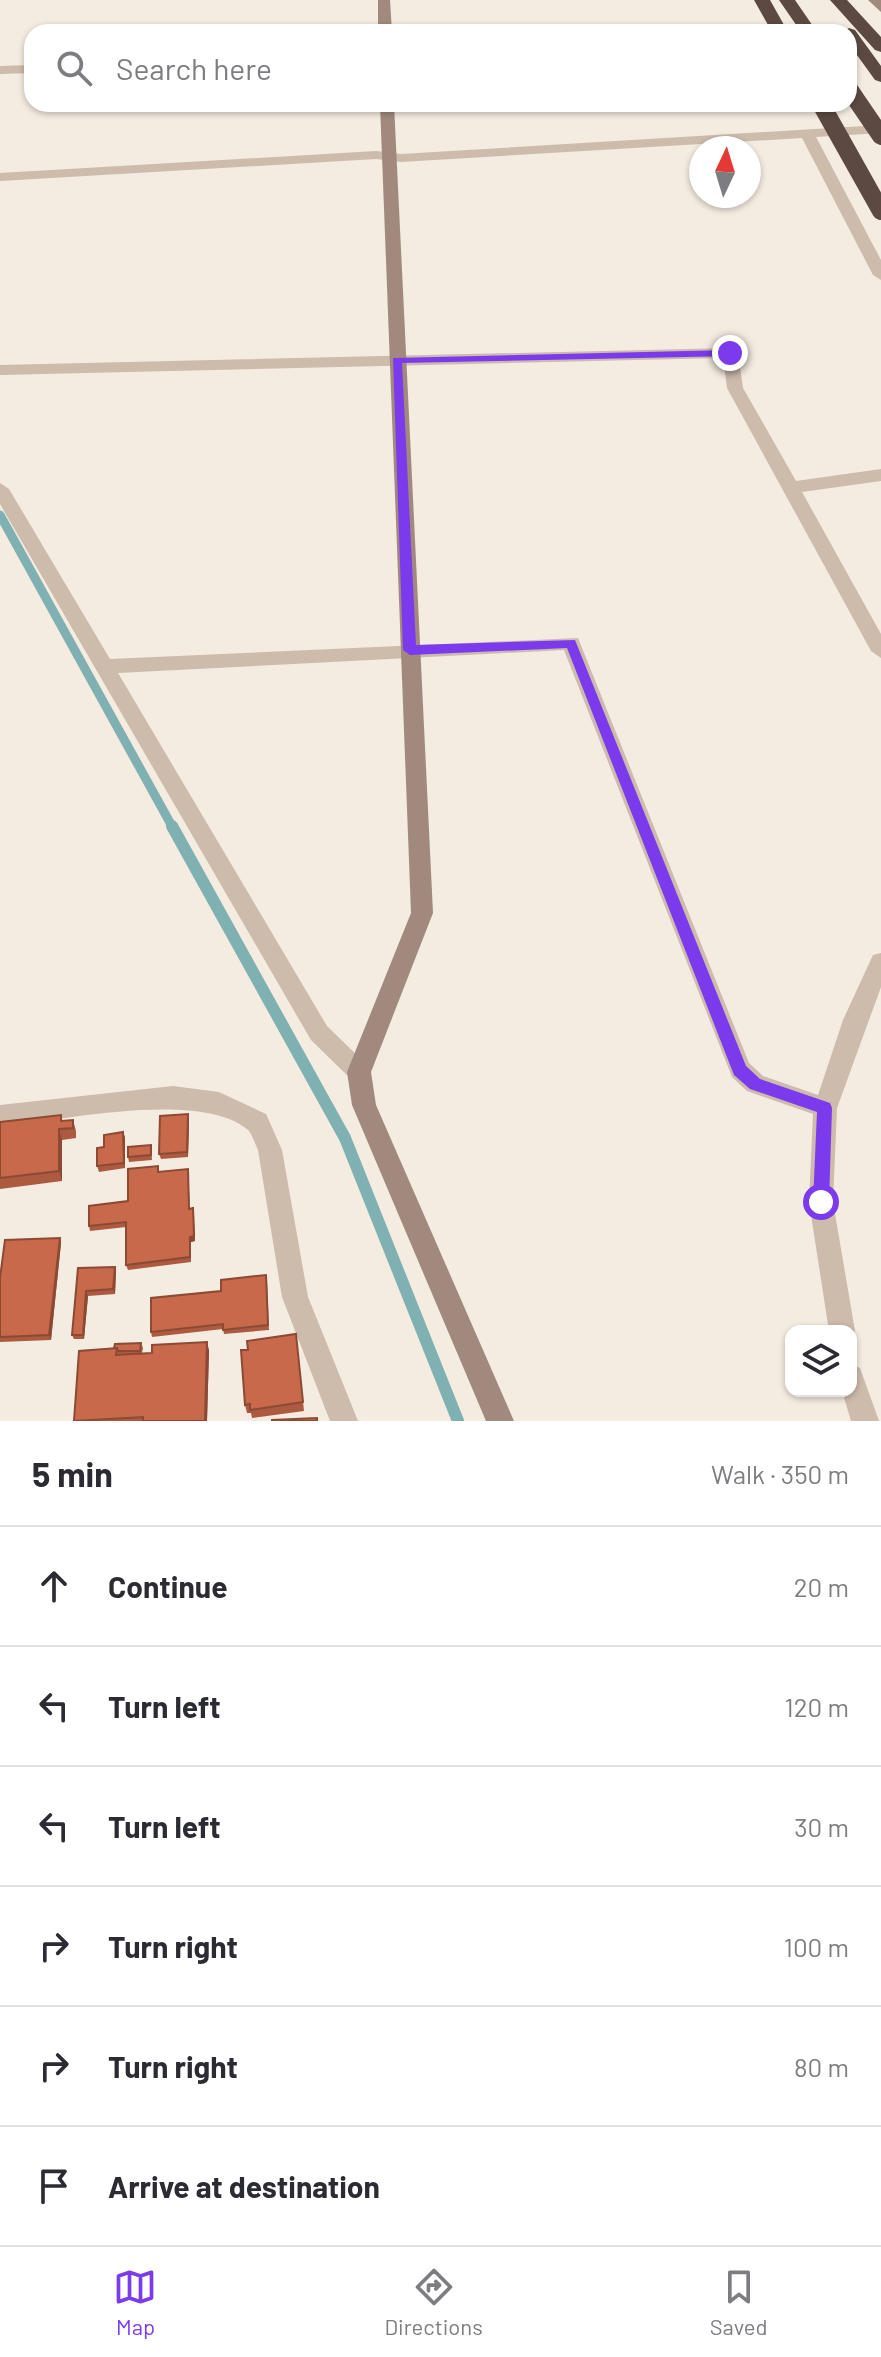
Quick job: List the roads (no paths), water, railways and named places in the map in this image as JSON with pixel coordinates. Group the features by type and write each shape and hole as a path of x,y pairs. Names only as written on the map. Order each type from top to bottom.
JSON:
{"highway":[{"path":"762,0 776,24"},
{"path":"787,0 804,24"},
{"path":"825,0 843,24"},
{"path":"838,0 881,47"},
{"path":"857,43 881,77"},
{"path":"857,101 881,136"},
{"path":"825,112 881,211"}],"street":[{"path":"384,0 385,24"},
{"path":"874,0 881,8"},
{"path":"0,70 24,69"},
{"path":"387,112 422,913 359,1072 364,1105 500,1421"},
{"path":"0,177 881,129"},
{"path":"807,133 881,275"},
{"path":"0,370 730,353 735,388 881,651"},
{"path":"789,488 881,475"},
{"path":"0,489 319,1033 359,1072"},
{"path":"106,666 571,643 740,1070 755,1084 825,1108"},
{"path":"841,1325 821,1202 825,1108 855,1020 881,962"},
{"path":"0,1116 173,1097 219,1103 257,1122 270,1150 295,1297 344,1421"},
{"path":"857,1396 865,1421"}],"waterway":[{"path":"0,515 173,828"},
{"path":"172,826 345,1138 458,1421"}]}
